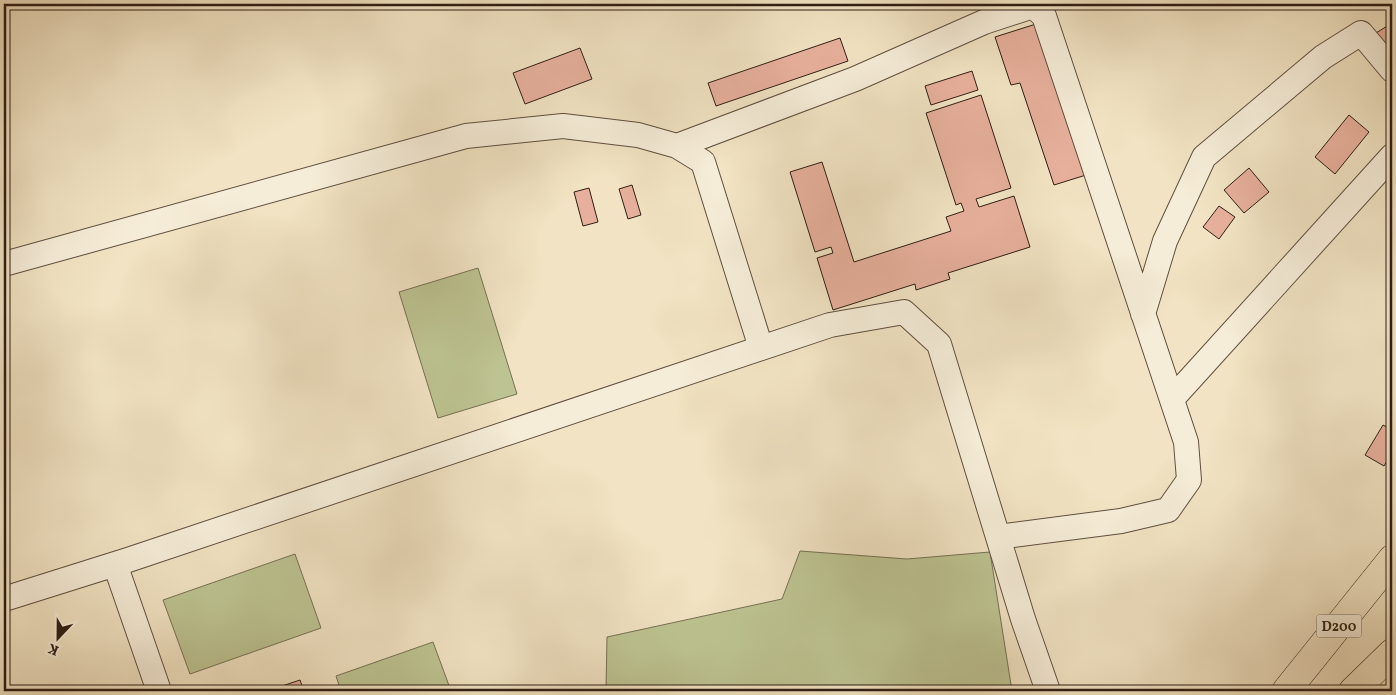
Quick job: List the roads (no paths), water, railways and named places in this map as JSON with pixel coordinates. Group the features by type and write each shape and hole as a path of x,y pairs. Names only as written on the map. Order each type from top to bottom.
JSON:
{"highway":[{"name":"D200","path":"1286,691 1392,559"},
{"path":"1353,691 1392,653"}],"street":[{"path":"677,146 855,79 984,22 1033,5 1044,16 1186,442 1189,480 1168,510 1121,521 998,537"},
{"path":"1143,314 1165,242 1204,157 1323,57 1361,33 1392,70"},
{"path":"4,264 466,136 563,126 638,135 677,146 702,162 761,348"},
{"path":"1172,399 1392,156"},
{"path":"4,598 116,564 830,325 904,312 939,344 1022,619 1048,691"},
{"path":"116,564 159,691"}]}
